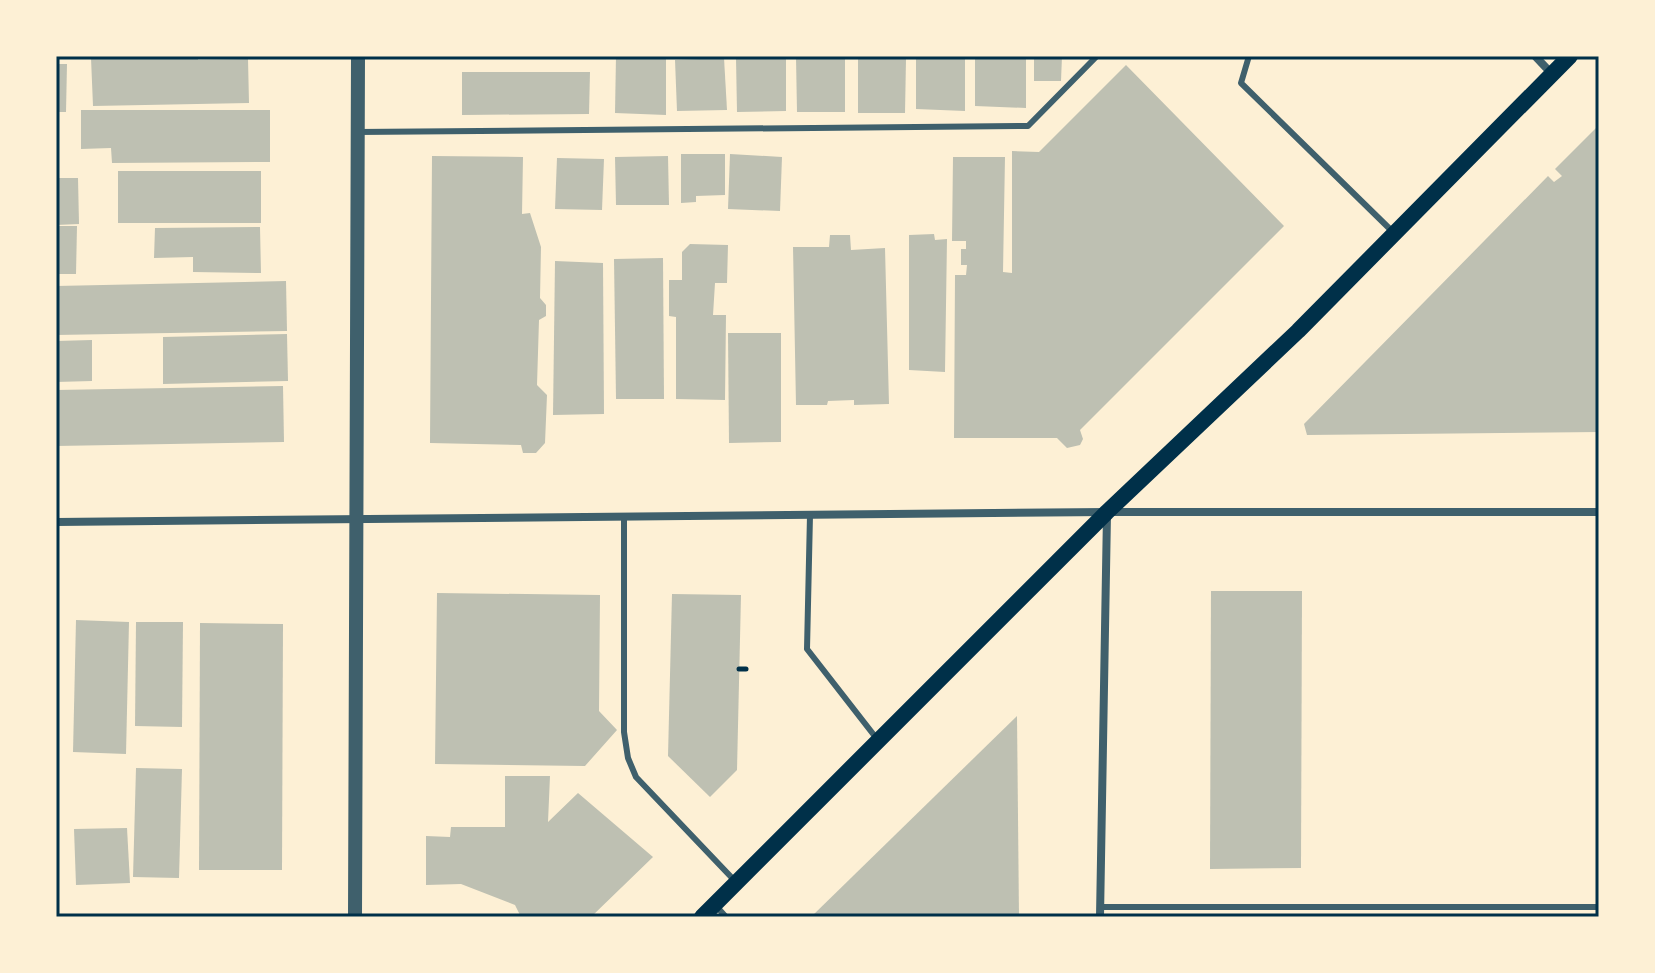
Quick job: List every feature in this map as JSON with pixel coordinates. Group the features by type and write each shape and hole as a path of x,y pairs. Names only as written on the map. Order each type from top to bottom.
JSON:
{"main road":[{"path":"702,917 1107,512 1298,331 1570,56"}],"street":[{"path":"355,917 358,56"},
{"path":"1535,56 1552,74"},
{"path":"56,522 1107,512 1599,512"},
{"path":"1100,917 1107,512"}],"lane":[{"path":"357,132 1028,126 1097,56"},
{"path":"1249,56 1241,83 1394,233"},
{"path":"810,515 807,649 879,740"},
{"path":"624,516 624,732 628,758 636,777 737,882"},
{"path":"715,904 726,917"},
{"path":"1100,907 1599,907"}],"path":[{"path":"739,669 746,669"}],"building":[{"path":"198,56 198,60 248,59 249,103 93,106 91,58"},
{"path":"616,56 666,56 666,115 615,113"},
{"path":"975,56 1026,56 1026,108 975,106"},
{"path":"1034,56 1062,56 1061,81 1034,81"},
{"path":"796,57 845,57 845,112 797,112"},
{"path":"724,58 727,110 677,111 675,60"},
{"path":"736,58 786,58 786,111 737,112"},
{"path":"916,58 965,58 965,111 916,109"},
{"path":"858,59 906,59 905,113 858,113"},
{"path":"56,64 67,64 66,112 56,112"},
{"path":"1126,65 1284,226 1080,430 1083,439 1080,445 1067,448 1057,438 954,438 955,275 966,275 967,265 961,265 961,249 966,249 966,241 952,241 953,157 1005,157 1003,272 1012,273 1012,151 1039,152"},
{"path":"462,72 590,72 589,114 462,115"},
{"path":"81,110 270,110 270,162 112,163 111,148 81,149"},
{"path":"1599,125 1599,432 1307,435 1304,424 1548,176 1554,182 1562,176 1555,169"},
{"path":"681,154 725,154 725,195 696,196 696,202 681,203"},
{"path":"730,154 782,157 780,211 728,209"},
{"path":"432,156 523,157 522,214 530,213 541,247 540,298 546,305 546,316 539,320 537,385 547,395 545,443 536,453 523,453 521,445 430,443"},
{"path":"668,156 669,205 616,205 615,157"},
{"path":"557,158 604,159 602,210 555,209"},
{"path":"118,171 261,171 261,223 118,223"},
{"path":"56,178 78,178 79,224 56,225"},
{"path":"56,226 77,226 76,274 56,274"},
{"path":"260,227 261,273 193,272 193,257 154,258 155,228"},
{"path":"934,234 935,240 947,239 945,372 909,370 909,235"},
{"path":"830,235 850,235 851,250 885,248 889,404 854,405 854,400 828,401 827,405 796,405 793,247 829,247"},
{"path":"690,244 728,245 727,283 715,283 713,315 726,315 725,400 676,399 676,317 669,316 669,280 682,280 682,252"},
{"path":"663,258 664,399 616,399 614,259"},
{"path":"555,261 603,263 604,414 553,415"},
{"path":"286,281 287,331 56,335 56,286"},
{"path":"728,333 781,333 781,442 729,443"},
{"path":"287,334 288,381 163,384 163,337"},
{"path":"92,340 92,381 56,382 56,341"},
{"path":"283,386 284,442 56,446 56,390"},
{"path":"1211,591 1302,591 1301,868 1210,869"},
{"path":"437,593 600,595 599,711 617,730 585,766 435,764"},
{"path":"672,594 741,595 737,770 710,797 668,756"},
{"path":"76,620 129,622 126,754 73,752"},
{"path":"136,622 183,622 182,727 135,726"},
{"path":"200,623 283,624 282,870 199,870"},
{"path":"1017,716 1019,917 811,917"},
{"path":"136,768 182,769 179,878 133,877"},
{"path":"505,776 550,776 548,822 578,793 653,857 591,917 521,917 515,905 461,884 426,885 426,836 450,837 451,827 505,827"},
{"path":"127,828 130,883 76,885 74,829"}]}
